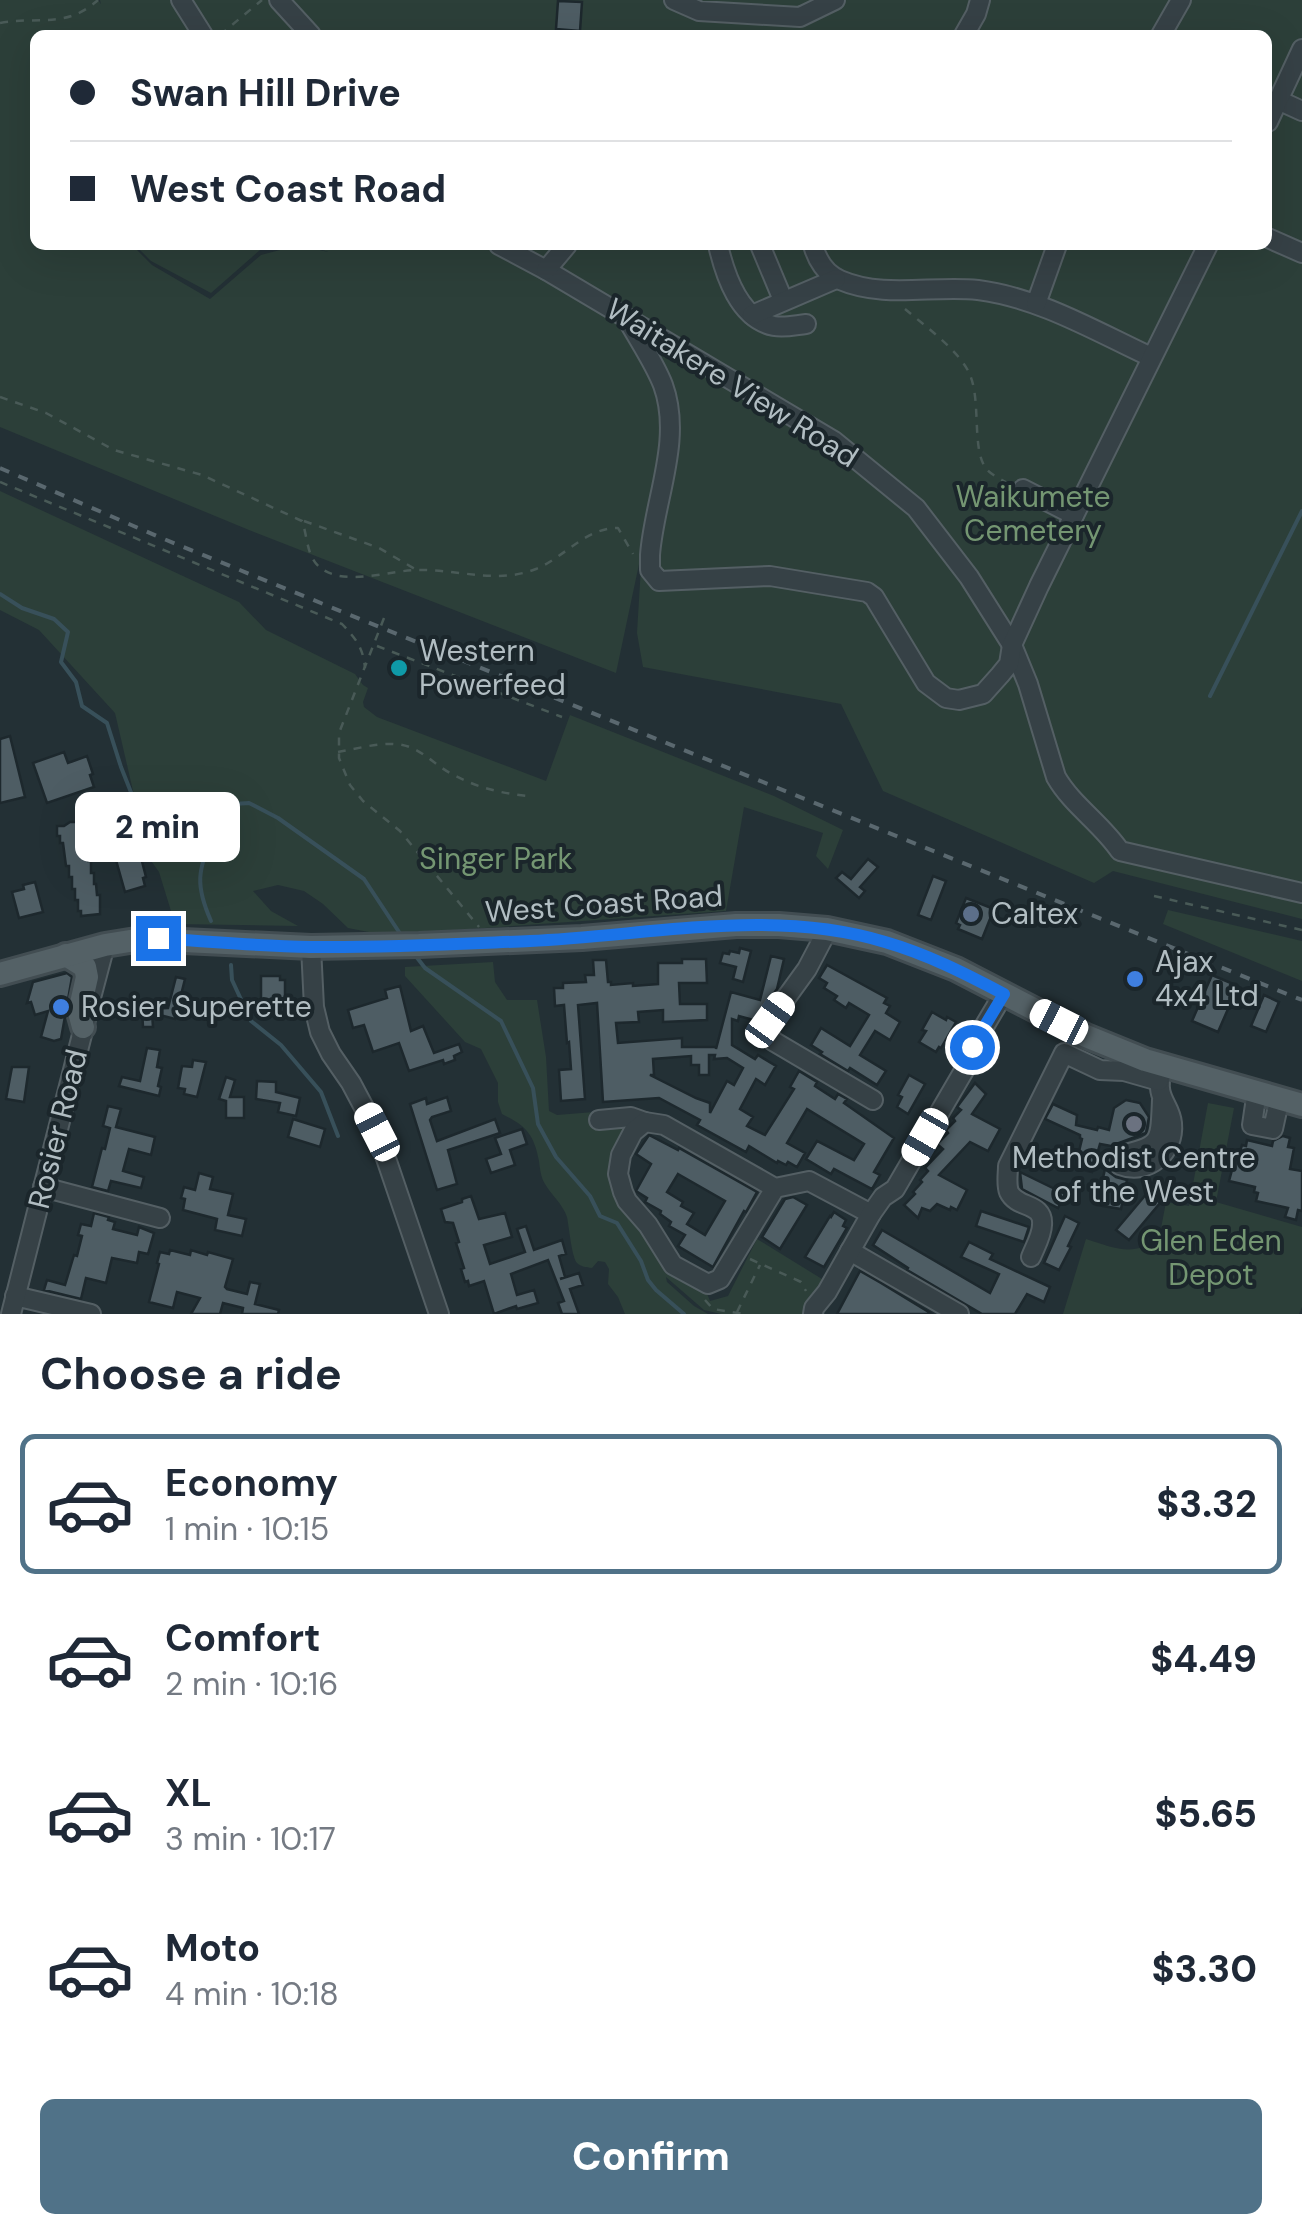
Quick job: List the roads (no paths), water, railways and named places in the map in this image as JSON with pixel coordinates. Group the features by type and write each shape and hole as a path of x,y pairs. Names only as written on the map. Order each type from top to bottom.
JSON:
{"main road":[{"name":"West Coast Road","path":"0,974 105,945 158,938 311,947 408,945 779,925 888,942 956,970 1112,1047 1161,1082 1280,1098"},
{"path":"66,955 85,967 80,1012 83,1027"}],"street":[{"path":"181,0 199,30"},
{"path":"280,0 307,30"},
{"path":"674,0 699,11 800,16 835,0"},
{"path":"967,30 980,0"},
{"path":"1164,30 1182,0"},
{"path":"1272,113 1302,49"},
{"path":"1278,100 1302,111"},
{"path":"1272,240 1302,253"},
{"name":"Waitakere View Road","path":"508,250 834,441 916,508 1012,645 1056,777 1113,840 1121,860 1302,893"},
{"path":"546,270 563,250"},
{"path":"719,250 724,272 752,315 771,326 806,324"},
{"path":"762,250 783,300"},
{"path":"815,250 822,266 836,279 896,291 965,289 1036,304 1151,357"},
{"path":"1036,304 1056,250"},
{"path":"626,317 664,388 670,422 650,545 650,570 659,581 770,576 867,592 880,606 926,684 946,698 959,700 983,694 1008,664 1012,645 1074,515 1205,250"},
{"path":"752,315 836,279"},
{"path":"896,291 906,309"},
{"path":"1023,489 1074,515"},
{"path":"828,930 770,1020 767,1031 772,1041 873,1100"},
{"name":"Rosier Road","path":"13,1305 105,945"},
{"path":"311,947 314,1007 320,1032 377,1132 439,1314"},
{"path":"812,1306 870,1214 895,1189 961,1056 972,1047 1004,994"},
{"path":"1100,1070 1112,1047"},
{"path":"1031,1257 1042,1219 1036,1208 1016,1201 1011,1195 1007,1181 1010,1160 1064,1053 1100,1070 1124,1071 1161,1082"},
{"path":"599,1120 632,1117 646,1122"},
{"path":"774,1188 720,1280 708,1284 673,1265 628,1201 618,1174 621,1154 633,1132 652,1121 774,1188 808,1182 870,1214"},
{"path":"43,1187 160,1218"},
{"path":"850,1251 959,1314"},
{"path":"13,1305 91,1314"}],"waterway":[{"path":"1210,696 1302,511"},
{"path":"0,594 22,608 54,619 68,632 61,662 76,682 82,706 107,723 138,810 169,838 213,833 238,814 234,804 249,803 278,818 364,879 401,935"},
{"path":"211,921 200,878 212,835"},
{"path":"415,955 425,968 501,1021 533,1088 538,1124 556,1157 590,1196 600,1216 617,1223 656,1290 684,1314"},
{"path":"231,965 232,980 251,1021 281,1045 321,1092 338,1136"}],"railway":[{"path":"0,468 159,537 1302,1000"}],"place":[{"name":"Western Powerfeed","path":"399,668"},
{"name":"Caltex","path":"971,914"},
{"name":"Ajax 4x4 Ltd","path":"1135,979"},
{"name":"Rosier Superette","path":"61,1007"},
{"name":"Methodist Centre of the West","path":"1134,1124"}],"park label":[{"name":"Waikumete Cemetery","path":"1033,514"},
{"name":"Singer Park","path":"496,859"},
{"name":"Glen Eden Depot","path":"1211,1258"}]}
